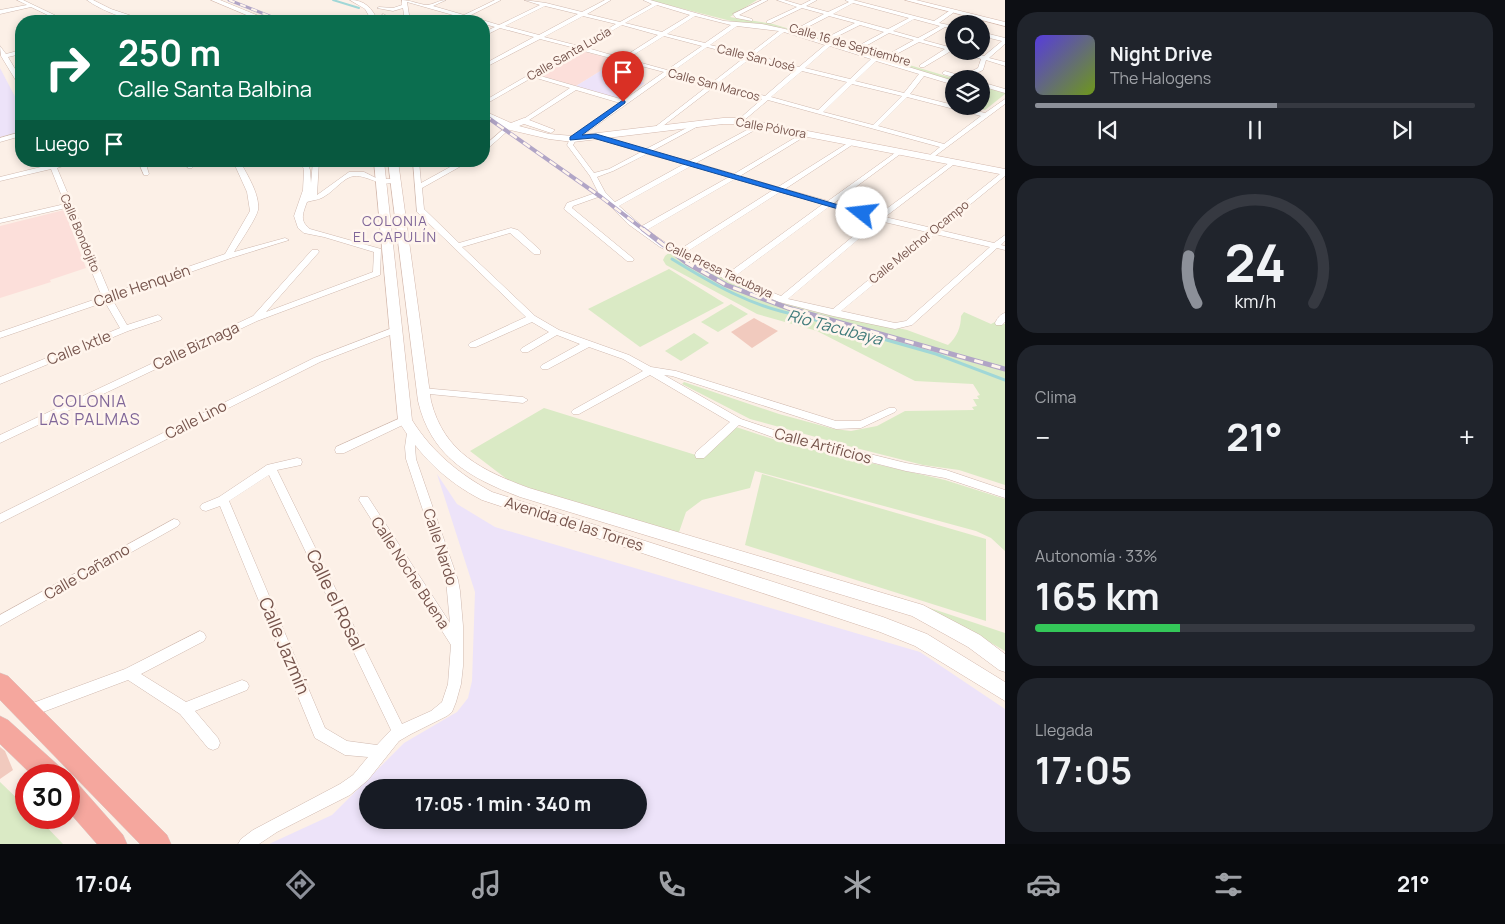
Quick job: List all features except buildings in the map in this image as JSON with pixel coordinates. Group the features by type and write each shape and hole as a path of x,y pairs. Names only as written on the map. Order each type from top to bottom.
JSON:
{"highway":[{"path":"0,684 158,844"},
{"path":"0,714 30,755"},
{"path":"0,728 39,764"},
{"path":"80,805 114,844"}],"street":[{"path":"19,0 51,15"},
{"path":"83,0 120,15"},
{"path":"89,0 109,10 125,15"},
{"path":"214,0 245,15"},
{"path":"353,0 368,8 372,15"},
{"path":"366,0 379,8 393,10 405,2 407,15"},
{"path":"428,7 444,0"},
{"path":"466,15 499,0"},
{"name":"Calle San José","path":"526,0 945,104"},
{"path":"490,31 554,0"},
{"path":"490,63 609,0"},
{"path":"645,0 654,4 736,24 762,26 829,41 876,58 922,70 945,79"},
{"name":"Calle 16 de Septiembre","path":"766,0 736,14 741,18 800,29 829,41 860,47 889,56 922,70 945,75"},
{"path":"779,0 945,46"},
{"path":"769,22 815,0"},
{"path":"874,0 945,20"},
{"path":"908,0 951,12 1005,22"},
{"path":"921,0 1005,22"},
{"path":"800,29 830,14 850,1 944,26"},
{"name":"Calle San Marcos","path":"405,2 460,15"},
{"name":"Calle Santa Lucía","path":"490,100 654,4"},
{"path":"0,12 31,6"},
{"path":"379,8 382,15"},
{"path":"935,23 951,12"},
{"path":"622,60 695,14"},
{"path":"860,47 912,18"},
{"path":"740,121 829,41 858,23"},
{"name":"Calle San Marcos","path":"490,24 944,146"},
{"path":"490,117 509,127 548,136 573,139 736,24"},
{"path":"889,56 944,26"},
{"path":"657,128 715,85 783,30"},
{"path":"990,32 1005,37"},
{"path":"990,35 1005,37"},
{"path":"990,54 1005,37"},
{"path":"0,48 15,73"},
{"path":"4,56 15,53"},
{"path":"873,128 906,95 922,70 945,54"},
{"path":"818,113 876,58"},
{"path":"989,60 1005,64"},
{"path":"531,75 623,102"},
{"path":"990,87 1005,91"},
{"path":"490,144 509,127 524,121 574,88"},
{"path":"931,157 1005,100"},
{"name":"Calle Pólvora","path":"524,121 573,139 700,123 740,121 1003,170"},
{"path":"593,176 611,170 648,152 700,123"},
{"path":"614,206 760,125"},
{"path":"641,230 805,134"},
{"path":"0,140 15,136"},
{"path":"593,136 879,218 1001,247"},
{"name":"Calle Presa Tacubaya","path":"573,139 570,145 593,176 602,193 641,230 679,253 782,300 833,313 895,326 908,323 1001,247 1005,237"},
{"path":"679,253 853,142"},
{"path":"728,276 901,151"},
{"path":"782,300 879,218 955,161"},
{"path":"0,179 42,167"},
{"name":"Calle Bondojito","path":"53,167 108,298 126,329"},
{"path":"143,167 146,174"},
{"path":"228,256 254,211 247,182 239,167"},
{"path":"306,167 309,199"},
{"path":"309,199 315,167"},
{"name":"Avenida de las Torres","path":"382,167 388,180 422,391 429,420 436,433 459,459 499,483 525,493 917,610 974,641 1005,664"},
{"name":"Avenida de las Torres","path":"391,167 388,180 395,330 409,426 448,473 468,487 487,496 883,624 921,640 1005,692"},
{"name":"Calle Artificios","path":"417,167 420,210 532,318 556,332 626,357 737,421 794,439 906,467 946,474 1005,494"},
{"path":"419,187 457,167"},
{"name":"Calle Melchor Ocampo","path":"833,313 934,231 1003,170"},
{"path":"309,199 324,194 349,174 364,174 373,180 388,180"},
{"path":"602,193 570,205 568,209 630,259"},
{"name":"Calle Biznaga","path":"0,438 254,319 377,273 378,251 307,231 301,226 298,218 309,199"},
{"path":"0,221 68,205"},
{"path":"456,246 511,230 537,252"},
{"name":"Calle Henquén","path":"0,335 228,256 285,240"},
{"path":"254,319 315,252"},
{"name":"Calle Ixtle","path":"0,380 158,318"},
{"path":"473,345 532,318"},
{"name":"Calle Lino","path":"0,519 316,360 395,330"},
{"path":"525,350 556,332"},
{"path":"545,367 589,343"},
{"path":"398,360 418,359"},
{"path":"576,412 651,370"},
{"name":"Calle Artificios","path":"651,370 673,373 775,406 847,426 875,420 892,410"},
{"path":"422,391 523,400"},
{"path":"700,454 737,421"},
{"path":"340,450 409,426"},
{"name":"Calle Nardo","path":"399,732 439,714 448,706 453,694 457,645 455,596 452,580 411,459 409,426"},
{"path":"206,506 223,500 271,468 297,462"},
{"name":"Calle el Rosal","path":"271,468 399,732"},
{"name":"Calle Jazmín","path":"223,500 320,733 345,748 381,752"},
{"name":"Calle Noche Buena","path":"364,500 457,645"},
{"name":"Calle Cañamo","path":"0,621 174,523"},
{"path":"678,558 683,541"},
{"path":"27,712 129,674 200,637"},
{"path":"129,674 185,709 213,743"},
{"path":"185,709 242,686"},
{"path":"246,844 256,836 321,803 358,780 399,732"}],"shaded area":[{"path":"582,51 640,67 624,77 602,70 576,86 541,76"},
{"path":"0,68 15,97 15,133 0,137"},
{"path":"602,70 645,83 620,100 576,86"},
{"path":"64,210 86,268 50,280 51,282 0,298 0,226"},
{"path":"437,474 457,504 495,527 920,652 1005,709 1005,844 269,844 332,815 359,788 359,829 647,829 647,779 368,779 404,743 457,712 468,698 472,681 475,592"}],"green space":[{"path":"648,0 757,0 730,17 773,24 945,76 945,79 783,28 739,23"},
{"path":"990,89 1005,94 990,106"},
{"path":"671,251 781,301 907,330 948,345 958,332 961,316 964,312 991,324 997,321 1005,324 1005,485 959,470 923,465 750,419 682,384 684,382 779,414 834,429 851,431 877,426 905,411 974,410 972,407 977,406 973,399 979,399 977,396 980,395 973,384 915,381 817,331 757,314 666,265 663,260"},
{"path":"669,269 724,303 640,347 588,309"},
{"path":"731,304 748,314 718,332 701,322"},
{"path":"694,333 709,343 681,361 665,351"},
{"path":"544,408 699,456 733,426 788,444 945,480 1005,499 1005,551 991,538 976,531 755,471 750,488 702,500 686,512 678,535 508,480 470,451"},
{"path":"762,474 986,539 986,621 745,545"},
{"path":"894,596 1005,633 1005,651 967,629 893,600"},
{"path":"0,782 15,796 15,829 49,829 63,844 0,844"}],"waterway":[{"name":"Río Tacubaya","path":"333,0 359,8"},
{"name":"Río Tacubaya","path":"672,259 732,293 764,306 936,354 1005,380"}],"railway":[{"path":"229,0 267,15"},
{"path":"490,119 601,197 644,230"},
{"path":"643,229 687,263 726,285 788,308 1005,369"}],"district":[{"name":"COLONIA EL CAPULÍN","path":"395,230"},
{"name":"COLONIA LAS PALMAS","path":"90,410"}],"route":[{"path":"623,102 573,139 593,136 862,213"}]}
